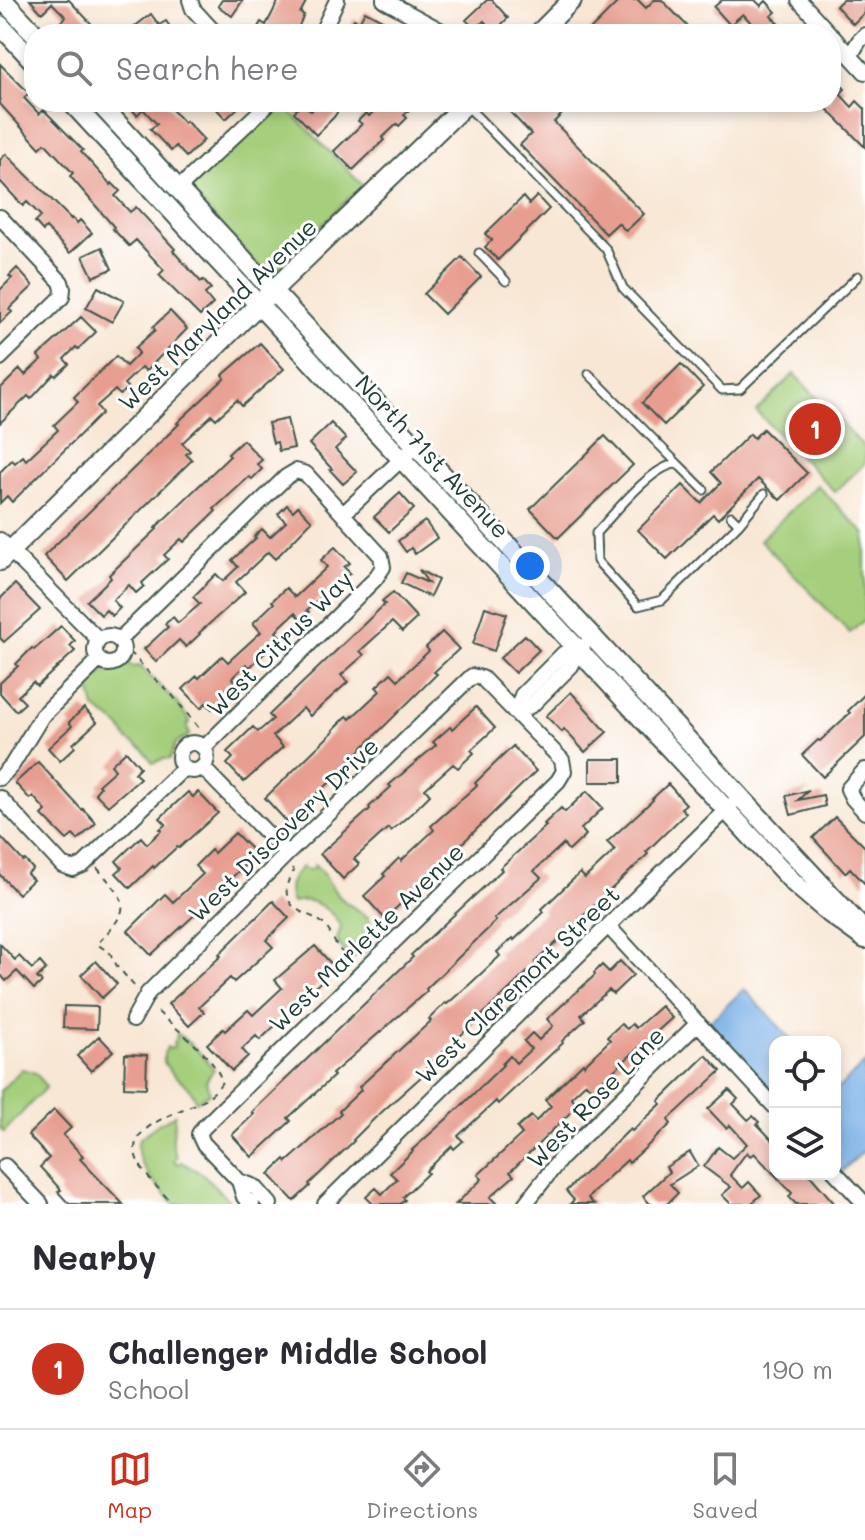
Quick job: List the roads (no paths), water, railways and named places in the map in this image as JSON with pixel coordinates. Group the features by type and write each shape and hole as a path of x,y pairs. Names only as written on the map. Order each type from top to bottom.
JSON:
{"street":[{"path":"3,0 26,24"},
{"path":"190,0 193,9 207,24"},
{"path":"326,24 337,0"},
{"path":"384,0 428,24"},
{"path":"548,24 572,0"},
{"path":"799,0 820,24"},
{"path":"0,25 24,51"},
{"path":"850,56 865,35"},
{"path":"841,47 865,72"},
{"path":"850,56 865,50"},
{"name":"North 71st Avenue","path":"81,112 266,298 733,803 865,932"},
{"name":"North 71st Avenue","path":"107,112 179,188 266,298"},
{"path":"179,188 259,112"},
{"name":"West Maryland Avenue","path":"4,551 458,112"},
{"path":"0,217 61,282 63,289 62,297 0,358"},
{"path":"124,643 111,636 99,640 95,648 99,660 108,664 117,661 123,653 121,643 124,643 286,477 296,471 306,474 343,514 408,452"},
{"name":"West Citrus Way","path":"0,798 62,865 73,869 83,865 184,768 179,761 181,748 201,738 375,579 383,567 381,556 343,514"},
{"path":"4,551 99,640"},
{"path":"516,713 522,695 564,653 586,643"},
{"path":"0,778 12,765 42,716 99,660"},
{"name":"West Discovery Drive","path":"133,1020 148,993 289,860 472,676 482,678 516,713"},
{"name":"West Marlette Avenue","path":"239,1181 203,1143 199,1134 203,1128 558,781 564,771 562,760 516,713"},
{"name":"West Citrus Way","path":"201,738 208,755 203,768"},
{"path":"184,768 191,771 203,768 289,860"},
{"path":"865,770 848,789 865,812"},
{"name":"North 71st Avenue","path":"733,803 795,884 865,939"},
{"name":"West Claremont Street","path":"325,1204 733,803"},
{"path":"608,926 769,1100"},
{"name":"West Rose Lane","path":"525,1204 561,1158 698,1023"},
{"path":"5,1166 41,1204"},
{"path":"841,1178 865,1204"},
{"path":"239,1181 244,1197 252,1204"},
{"path":"239,1181 255,1187 270,1204"}],"lane":[{"path":"476,112 606,249 623,288 722,390 740,389 858,276"},
{"path":"479,253 506,281"},
{"path":"589,374 704,490"},
{"path":"678,464 671,464 648,478 596,533 597,561 638,606 662,600 739,524 764,494"},
{"path":"731,516 739,524"}],"water":[{"path":"744,989 788,1036 769,1036 769,1093 706,1025"},
{"path":"865,1063 865,1150 841,1172 841,1108 841,1085"}],"place":[{"name":"Challenger Middle School","path":"815,429"}]}
